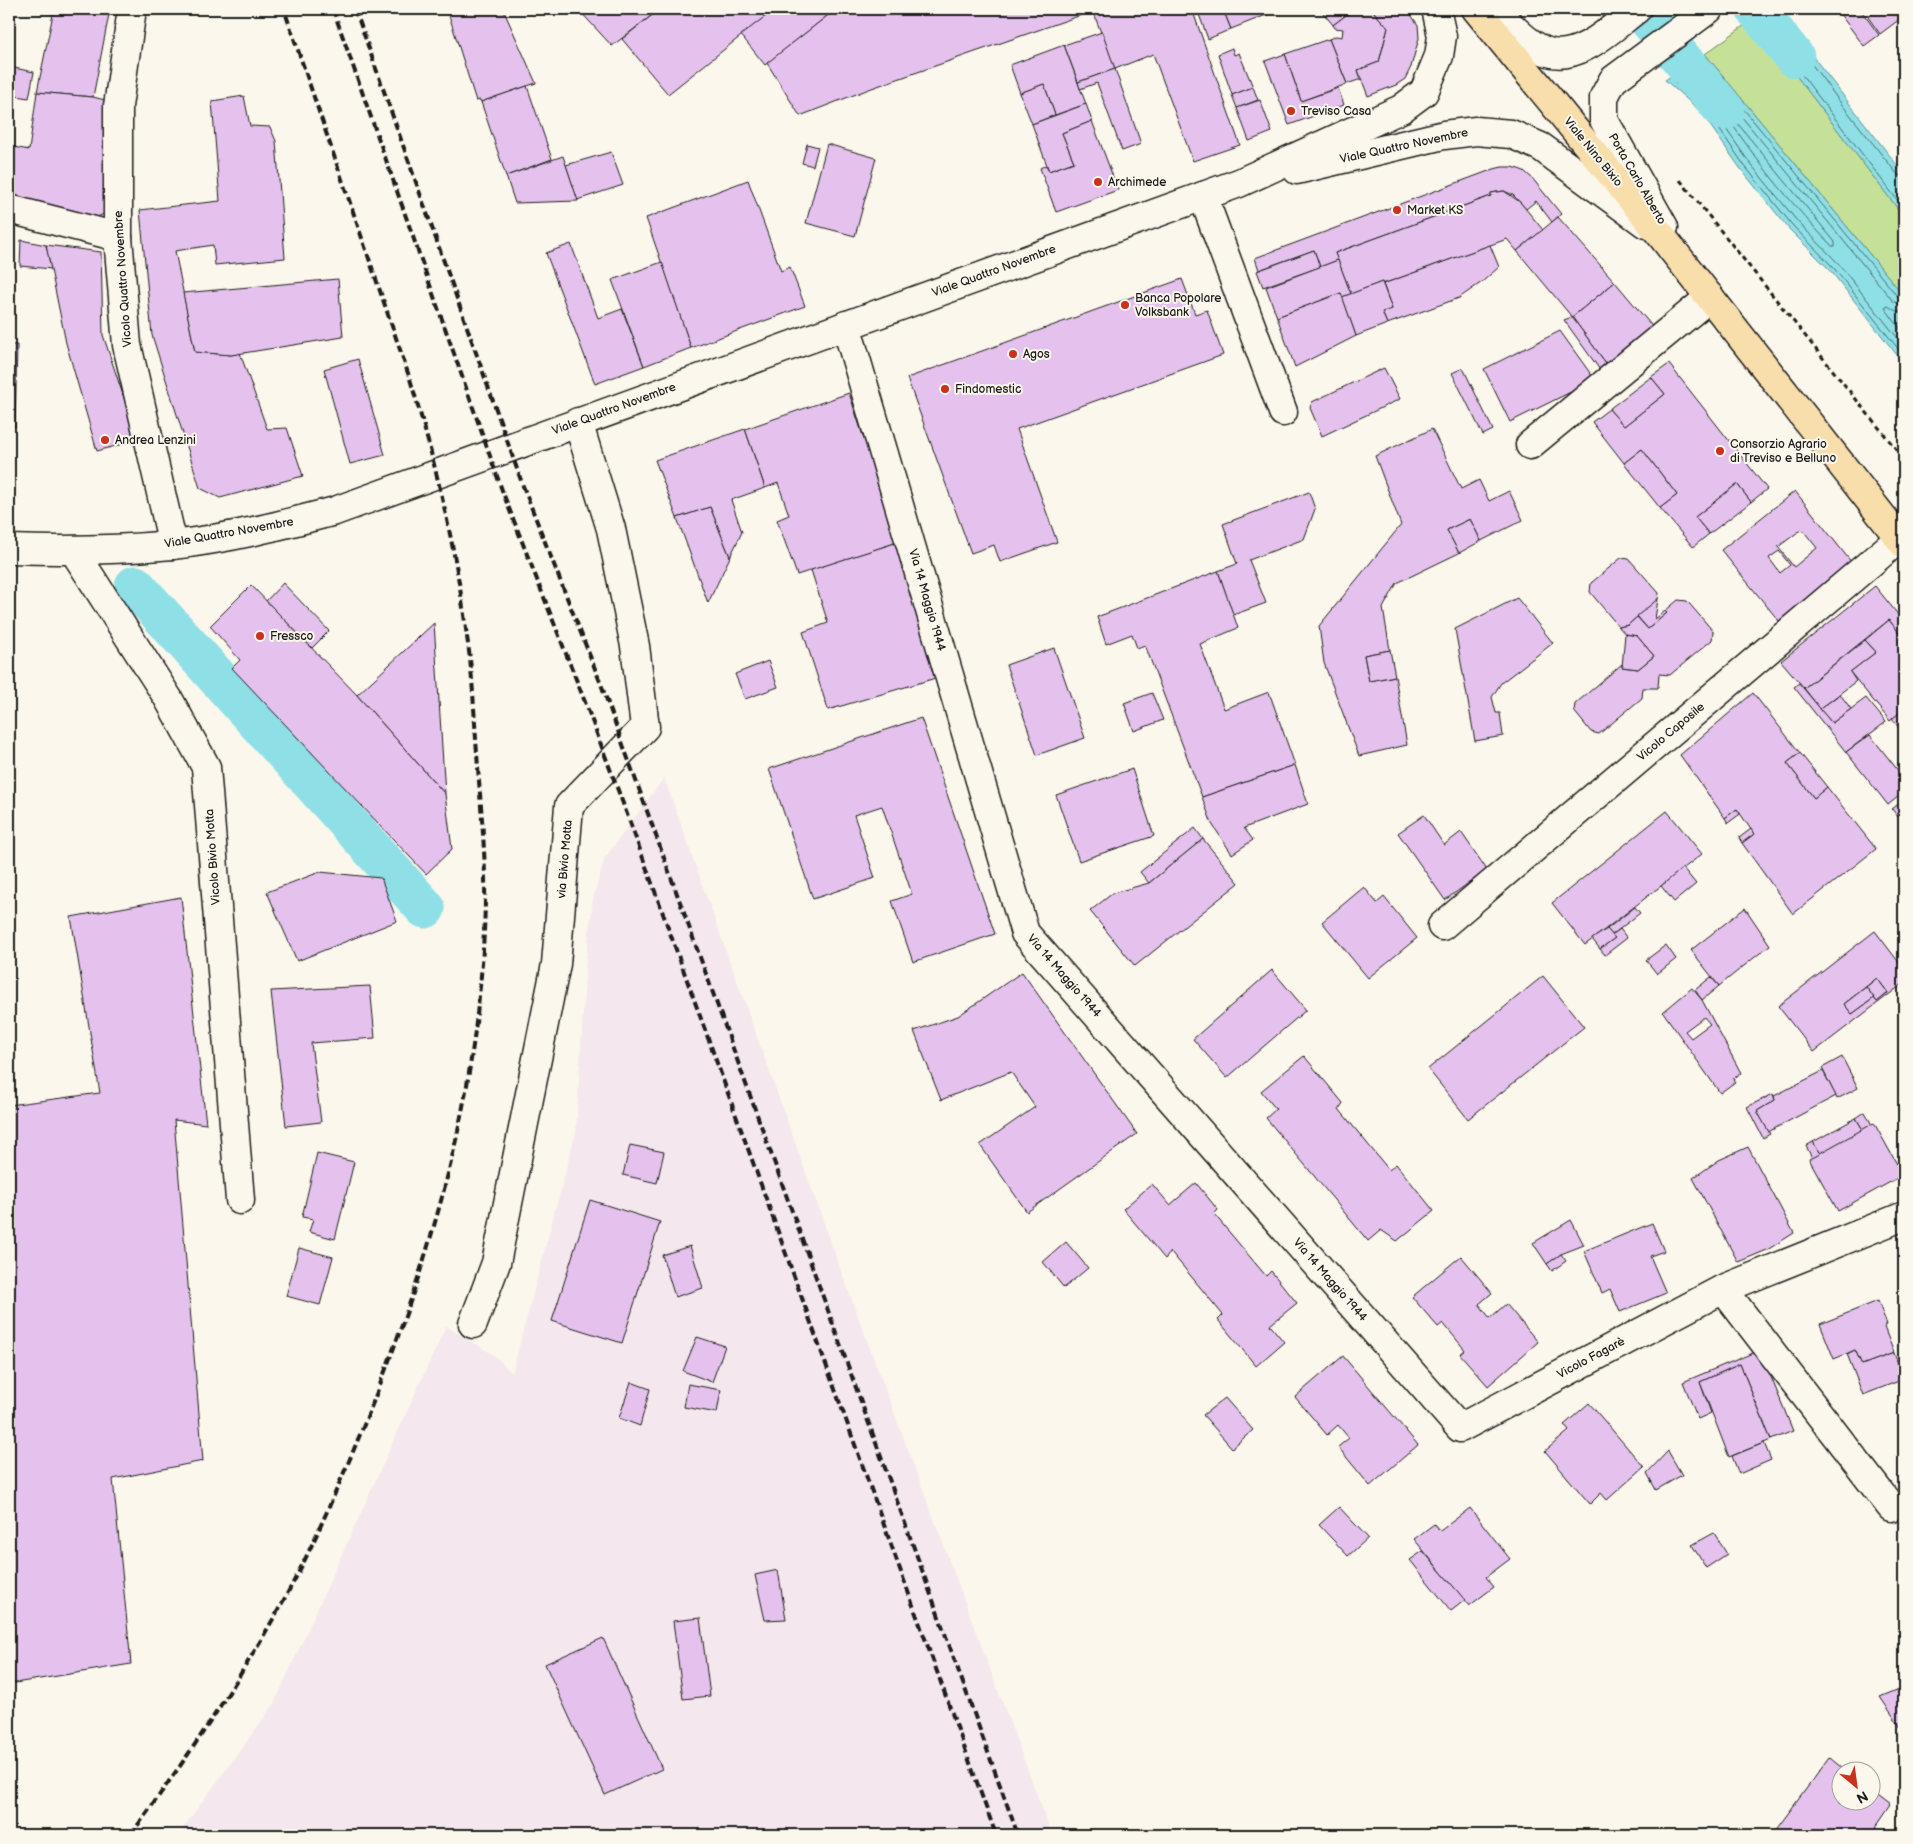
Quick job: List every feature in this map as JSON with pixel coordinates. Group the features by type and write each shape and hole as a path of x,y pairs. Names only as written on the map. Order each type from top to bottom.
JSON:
{"main road":[{"name":"Viale Nino Bixio","path":"1476,9 1660,234 1902,541"}],"street":[{"name":"Vicolo Quattro Novembre","path":"132,9 118,106 118,237 127,345 173,545"},
{"name":"Viale Quattro Novembre","path":"9,550 74,551 173,545 278,526 336,511 1239,183 1401,109 1424,92 1439,56 1442,36 1436,9"},
{"path":"1494,9 1525,39 1548,52 1572,53 1585,47 1637,9"},
{"name":"Porta Carlo Alberto","path":"1691,274 1604,120 1604,97 1613,80 1709,9"},
{"name":"Viale Quattro Novembre","path":"1239,183 1444,135 1476,130 1512,134 1541,147 1660,234"},
{"path":"1203,196 1283,412"},
{"path":"9,209 118,237"},
{"path":"1530,445 1710,297"},
{"name":"Via 14 Maggio 1944","path":"846,325 1025,933 1460,1428"},
{"name":"via Bivio Motta","path":"473,1324 496,1263 556,964 569,806 645,727 635,646 611,529 578,422"},
{"name":"Vicolo Caposile","path":"1442,926 1902,541"},
{"name":"Vicolo Bivio Motta","path":"74,551 168,698 206,767 240,1200"},
{"name":"Vicolo Fagarè","path":"1460,1428 1723,1288 1904,1216"},
{"path":"1723,1288 1891,1507"}],"path":[{"path":"1679,179 1904,459"}],"shaded area":[{"path":"664,778 841,1271 1052,1835 178,1835 274,1704 446,1326 494,1355 512,1373 576,1132 586,961 593,899 605,858"}],"green space":[{"path":"1753,19 1904,217 1904,296 1705,54"}],"water":[{"path":"1765,9 1776,9 1904,174 1904,217 1753,19"},
{"path":"1705,54 1904,296 1904,364 1830,270 1789,229 1740,168 1700,111 1665,80"}],"building":[{"path":"40,9 110,9 93,97 37,92 53,14 39,11"},
{"path":"447,9 503,9 536,83 481,102 480,100 476,101"},
{"path":"578,9 660,9 612,46"},
{"path":"660,9 775,9 668,94 622,39"},
{"path":"775,9 836,9 765,65 741,35"},
{"path":"836,9 1088,9 1090,12 869,89 800,116 767,63"},
{"path":"1092,9 1192,9 1240,145 1193,161 1153,54 1115,69"},
{"path":"1197,9 1223,9 1231,29 1208,39"},
{"path":"1223,9 1279,9 1279,10 1231,29"},
{"path":"1320,9 1354,9 1333,25"},
{"path":"1354,9 1377,9 1374,12 1388,28 1379,62 1358,70 1361,79 1347,84 1329,39 1336,36 1342,37 1343,29 1335,28 1333,25"},
{"path":"1377,9 1407,9 1418,25 1419,38 1411,67 1405,79 1396,85 1368,96 1358,70 1379,62 1388,28 1374,12"},
{"path":"1836,9 1860,9 1879,35 1864,46"},
{"path":"1880,9 1904,9 1904,16 1880,34 1868,17"},
{"path":"1102,32 1115,69 1078,82 1064,45"},
{"path":"1329,39 1347,84 1301,101 1285,54"},
{"path":"1064,45 1086,104 1055,115 1044,84 1020,93 1010,65"},
{"path":"1232,48 1234,55 1239,53 1253,87 1232,95 1218,54"},
{"path":"1285,54 1301,101 1338,88 1344,105 1289,125 1265,61"},
{"path":"9,67 34,72 29,98 9,95"},
{"path":"1115,69 1141,144 1122,151 1097,83 1080,89 1078,82"},
{"path":"1044,84 1055,115 1032,124 1020,93"},
{"path":"527,86 552,159 506,176 481,102"},
{"path":"1253,87 1258,100 1237,108 1232,95"},
{"path":"37,92 93,97 109,101 106,213 93,219 9,197 9,146 29,150"},
{"path":"244,96 250,126 270,127 276,141 285,258 215,265 213,245 175,251 195,352 231,355 240,353 267,429 287,428 303,476 220,498 200,488 152,335 140,210 220,201 212,101"},
{"path":"1260,100 1272,132 1249,141 1237,108"},
{"path":"1086,104 1092,121 1062,133 1074,162 1049,171 1032,124"},
{"path":"1092,121 1118,190 1056,212 1040,168 1046,165 1049,171 1074,162 1062,133"},
{"path":"807,144 818,147 813,166 802,163"},
{"path":"827,144 876,158 855,236 806,223"},
{"path":"611,152 623,185 577,200 566,165"},
{"path":"563,156 578,201 515,203 506,176"},
{"path":"1502,167 1513,167 1524,171 1561,214 1552,222 1536,201 1526,209 1513,195 1504,191 1491,193 1491,196 1335,253 1338,260 1320,267 1314,250 1259,270 1255,258"},
{"path":"748,180 781,271 790,267 805,306 691,348 646,218"},
{"path":"1504,191 1520,202 1543,230 1517,251 1507,239 1351,294 1335,253 1491,196 1491,193"},
{"path":"1558,217 1615,282 1572,317 1517,251"},
{"path":"21,240 46,245 52,269 20,266"},
{"path":"571,244 598,318 622,309 644,366 595,384 546,253"},
{"path":"46,245 101,252 103,335 138,440 97,451 66,343"},
{"path":"1490,245 1499,267 1482,282 1459,298 1387,324 1382,312 1392,309 1383,284"},
{"path":"1314,250 1320,267 1263,287 1257,271"},
{"path":"1338,260 1351,294 1342,297 1341,293 1277,317 1266,287"},
{"path":"662,262 691,348 644,366 612,280"},
{"path":"338,279 343,337 231,355 195,352 183,293"},
{"path":"1182,279 1195,314 1207,310 1223,355 1017,429 1057,542 1000,562 994,545 971,553 907,378"},
{"path":"1382,282 1392,309 1382,312 1387,324 1356,336 1342,297"},
{"path":"1615,282 1656,331 1611,370 1572,317"},
{"path":"1341,293 1356,336 1295,367 1277,317"},
{"path":"1572,317 1611,370 1603,374 1564,320"},
{"path":"1560,331 1595,380 1510,422 1484,369"},
{"path":"9,345 17,345 15,427 9,426"},
{"path":"358,359 385,455 350,464 324,369"},
{"path":"1669,364 1767,489 1751,502 1737,484 1695,517 1709,534 1693,547 1660,508 1677,495 1642,449 1624,463 1592,422 1609,409 1624,426 1665,394 1651,377"},
{"path":"1384,368 1400,399 1322,436 1310,408 1312,402"},
{"path":"1463,368 1493,430 1483,435 1452,373"},
{"path":"1651,377 1665,394 1624,426 1609,409"},
{"path":"849,393 898,542 797,575 777,520 789,515 778,483 765,488 745,429"},
{"path":"745,429 765,488 731,500 742,532 730,557 710,507 677,518 655,460"},
{"path":"1432,429 1461,489 1479,480 1489,501 1509,491 1523,520 1481,541 1470,519 1447,530 1459,553 1397,583 1383,608 1390,650 1364,655 1369,681 1395,676 1407,745 1359,756 1324,663 1319,626 1401,525 1375,456"},
{"path":"1642,449 1677,495 1660,508 1624,463"},
{"path":"1737,484 1751,502 1709,534 1695,517"},
{"path":"1795,491 1852,563 1779,621 1721,550","holes":["1802,529 1817,548 1794,567 1778,547","1779,551 1790,565 1780,573 1769,558"]},
{"path":"1309,492 1315,509 1304,539 1249,560 1266,603 1233,615 1218,571 1237,564 1223,524"},
{"path":"710,507 730,557 708,603 677,518"},
{"path":"1470,519 1481,541 1459,553 1447,530"},
{"path":"898,542 939,677 828,710 803,632 828,623 811,570"},
{"path":"1621,558 1629,559 1659,593 1658,599 1628,625 1619,627 1590,592 1591,583"},
{"path":"1218,571 1238,628 1200,644 1224,709 1269,692 1295,765 1202,797 1145,645 1137,648 1132,634 1106,644 1097,617"},
{"path":"283,583 329,631 312,648 266,601"},
{"path":"251,585 357,695 445,794 452,849 426,874 232,668 240,660 210,626"},
{"path":"1875,586 1904,622 1904,639 1889,620 1804,688 1781,661"},
{"path":"1517,598 1553,643 1501,683 1492,697 1496,713 1500,713 1503,736 1475,741 1455,629"},
{"path":"1658,599 1655,619 1665,611 1667,613 1648,629 1637,616"},
{"path":"1678,600 1687,601 1713,631 1712,640 1670,675 1659,674 1658,688 1643,688 1642,698 1599,734 1591,732 1574,711 1575,704 1622,664 1622,667 1638,669 1654,656 1637,636 1625,634 1619,627 1628,625 1637,617 1648,629 1667,613 1665,611"},
{"path":"1889,620 1904,639 1904,709 1890,721 1850,672 1876,652 1865,640"},
{"path":"434,623 445,794 357,695"},
{"path":"1625,634 1637,636 1654,656 1638,669 1622,667"},
{"path":"1865,640 1876,652 1850,672 1856,681 1820,709 1804,688"},
{"path":"1054,648 1085,738 1037,755 1006,665"},
{"path":"1390,650 1395,676 1369,681 1364,655"},
{"path":"768,661 778,687 745,699 735,674"},
{"path":"1799,683 1832,723 1866,698 1886,722 1846,752 1794,687"},
{"path":"1152,693 1163,720 1134,731 1124,703"},
{"path":"1753,693 1800,753 1787,763 1814,798 1827,787 1876,849 1793,914 1742,843 1754,834 1737,809 1725,818 1680,755"},
{"path":"1840,694 1851,709 1832,723 1820,709"},
{"path":"1904,709 1904,734 1892,719"},
{"path":"921,718 995,934 913,962 892,901 912,894 882,806 854,815 875,878 813,899 769,769"},
{"path":"1870,735 1904,778 1904,792 1888,805 1846,752"},
{"path":"1800,753 1827,787 1814,798 1787,763"},
{"path":"1295,765 1308,804 1244,828 1253,840 1232,854 1212,824 1202,797"},
{"path":"1132,769 1154,836 1079,861 1056,795"},
{"path":"1904,800 1904,825 1892,809"},
{"path":"1737,809 1740,814 1728,823 1725,818"},
{"path":"1667,811 1702,854 1585,945 1552,903"},
{"path":"1424,815 1444,845 1461,832 1487,870 1445,900 1398,833"},
{"path":"1195,828 1203,839 1149,883 1140,872"},
{"path":"1751,829 1754,834 1742,843 1739,838"},
{"path":"1203,839 1239,883 1135,966 1090,911 1113,893 1149,883"},
{"path":"1683,868 1696,884 1674,902 1661,886"},
{"path":"320,872 381,878 397,921 297,961 267,892"},
{"path":"1364,887 1377,903 1384,897 1417,938 1368,978 1322,922"},
{"path":"181,897 206,1124 174,1120 203,1461 113,1479 131,1664 9,1684 9,1105 100,1093 71,917"},
{"path":"1635,907 1640,913 1612,935 1607,929"},
{"path":"1745,908 1770,945 1719,986 1691,950"},
{"path":"1607,929 1615,938 1600,949 1592,939"},
{"path":"1620,929 1627,938 1605,955 1600,949 1615,938 1612,935"},
{"path":"1875,931 1904,969 1904,983 1814,1052 1778,1006","holes":["1877,978 1888,993 1877,1002 1874,998 1852,1014 1844,1004"]},
{"path":"1666,945 1676,959 1657,974 1646,960"},
{"path":"1272,970 1306,1010 1227,1078 1193,1039"},
{"path":"1022,972 1137,1134 1027,1212 980,1145 1035,1107 1011,1072 941,1100 914,1031 958,1016"},
{"path":"1543,976 1584,1027 1468,1119 1428,1069"},
{"path":"1711,977 1719,986 1702,1000 1695,990"},
{"path":"1877,978 1888,993 1877,1002 1866,987"},
{"path":"370,986 375,1038 311,1043 321,1122 286,1126 271,991"},
{"path":"1866,987 1874,998 1852,1014 1844,1004"},
{"path":"1692,988 1702,1000 1741,1073 1733,1079 1735,1082 1720,1093 1663,1012","holes":["1704,1017 1710,1024 1691,1038 1685,1031"]},
{"path":"1304,1056 1343,1103 1339,1109 1389,1170 1396,1164 1434,1211 1397,1241 1381,1230 1368,1241 1266,1118 1276,1109 1261,1091"},
{"path":"1842,1057 1858,1088 1837,1099 1822,1068"},
{"path":"1823,1071 1836,1096 1768,1132 1757,1111 1775,1100 1774,1096"},
{"path":"1773,1094 1775,1100 1757,1111 1770,1134 1763,1138 1747,1107"},
{"path":"1865,1112 1872,1125 1863,1130 1856,1118"},
{"path":"1856,1118 1863,1130 1820,1154 1813,1142"},
{"path":"1874,1123 1903,1175 1838,1211 1809,1159"},
{"path":"1813,1142 1820,1154 1812,1158 1806,1146"},
{"path":"630,1145 664,1152 657,1183 623,1175"},
{"path":"1748,1147 1794,1233 1767,1250 1738,1262 1693,1178 1719,1160"},
{"path":"317,1153 354,1162 335,1239 309,1232 313,1219 302,1217"},
{"path":"1196,1183 1218,1210 1214,1214 1266,1276 1271,1271 1297,1303 1270,1325 1284,1342 1256,1366 1218,1320 1223,1315 1171,1252 1165,1259 1123,1209 1152,1184 1170,1205"},
{"path":"590,1200 660,1222 622,1343 552,1321"},
{"path":"1571,1220 1584,1245 1561,1254 1547,1264 1533,1243"},
{"path":"1652,1223 1664,1251 1650,1256 1666,1293 1620,1312 1610,1289 1602,1293 1584,1251"},
{"path":"1066,1242 1088,1268 1064,1288 1043,1262"},
{"path":"690,1246 703,1288 675,1297 662,1255"},
{"path":"299,1248 333,1257 320,1305 286,1296"},
{"path":"1561,1254 1566,1261 1552,1271 1547,1264"},
{"path":"1461,1256 1492,1293 1479,1304 1490,1318 1506,1304 1538,1342 1488,1386 1460,1354 1465,1350 1443,1323 1438,1327 1412,1297"},
{"path":"1878,1301 1887,1325 1884,1327 1894,1353 1862,1365 1855,1350 1834,1359 1820,1324"},
{"path":"697,1337 725,1346 712,1382 683,1371"},
{"path":"1760,1350 1793,1431 1771,1440 1740,1364 1700,1382 1711,1413 1698,1419 1683,1382"},
{"path":"1855,1350 1862,1365 1894,1353 1904,1379 1863,1395 1847,1354"},
{"path":"1343,1356 1418,1445 1370,1486 1338,1447 1349,1438 1338,1425 1327,1435 1295,1397"},
{"path":"1740,1364 1771,1440 1729,1457 1700,1382"},
{"path":"631,1382 650,1389 640,1426 619,1418"},
{"path":"688,1384 721,1390 717,1413 684,1407"},
{"path":"1225,1398 1253,1430 1232,1448 1203,1415"},
{"path":"1589,1403 1644,1467 1607,1500 1601,1493 1590,1504 1545,1451 1569,1431 1564,1425"},
{"path":"1764,1443 1771,1460 1739,1474 1732,1456"},
{"path":"1668,1451 1682,1475 1656,1490 1647,1473"},
{"path":"1339,1507 1368,1538 1348,1556 1319,1525"},
{"path":"1470,1508 1510,1559 1486,1577 1494,1587 1469,1606 1414,1539 1434,1524 1440,1531"},
{"path":"1714,1533 1727,1554 1706,1568 1692,1545"},
{"path":"1423,1551 1465,1600 1451,1611 1410,1560"},
{"path":"778,1570 786,1619 765,1620 755,1575"},
{"path":"700,1618 710,1696 683,1699 673,1621"},
{"path":"603,1638 662,1769 605,1795 545,1664"},
{"path":"1904,1687 1904,1732 1880,1697"},
{"path":"1830,1757 1836,1762 1830,1762 1830,1812 1880,1812 1880,1798 1891,1806 1876,1828 1883,1833 1882,1835 1772,1835"}],"waterway":[{"path":"1640,9 1724,110"},
{"path":"1756,9 1794,57"},
{"path":"135,586 425,908"}],"railway":[{"path":"130,1835 180,1766 268,1629 308,1552 368,1415 403,1323 446,1182 467,1085 482,969 485,863 471,666 451,539 437,475 410,379 284,9"},
{"path":"333,9 503,493 631,825 996,1835"},
{"path":"355,9 523,486 601,684 1018,1835"}],"place":[{"name":"Treviso Casa","path":"1291,111"},
{"name":"Archimede","path":"1098,182"},
{"name":"Market KS","path":"1397,210"},
{"name":"Banca Popolare Volksbank","path":"1125,305"},
{"name":"Agos","path":"1013,354"},
{"name":"Findomestic","path":"945,389"},
{"name":"Andrea Lenzini","path":"105,440"},
{"name":"Consorzio Agrario di Treviso e Belluno","path":"1720,451"},
{"name":"Fressco","path":"260,636"}]}
